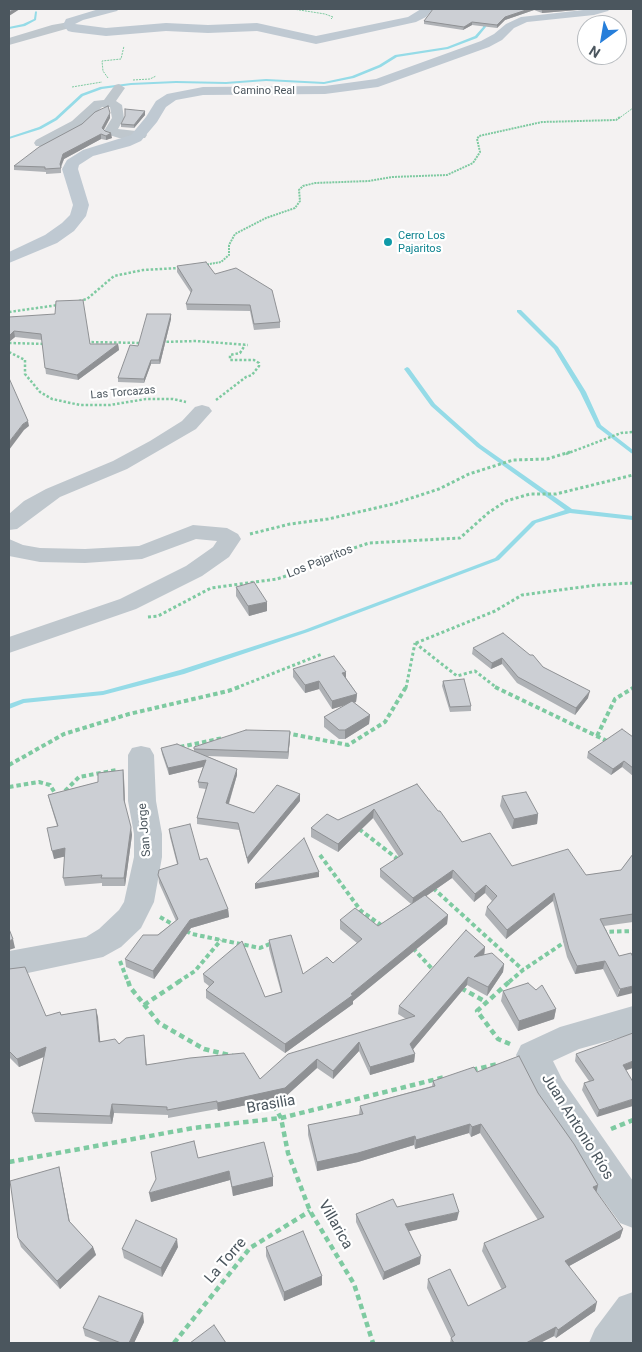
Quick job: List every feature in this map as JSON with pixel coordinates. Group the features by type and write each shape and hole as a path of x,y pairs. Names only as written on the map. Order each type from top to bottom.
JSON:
{"street":[{"path":"69,25 70,21 79,17 113,9"},
{"path":"9,42 56,27 69,25 72,28 93,32 117,32 166,27 215,29 251,27 271,29 300,38 321,40 412,20 422,15 427,9"},
{"name":"Camino Real","path":"140,135 161,104 177,95 210,91 325,90 378,83 486,44 498,37 510,26 525,19 594,12 604,9"},
{"path":"108,103 116,84"},
{"path":"41,143 77,124 98,104 108,103 116,105 118,118 111,131 119,134 140,135"},
{"path":"9,258 51,239 68,227 78,216 81,205 70,169 72,162 88,153 125,143 140,135"},
{"path":"9,524 53,493 120,465 157,445 189,425 202,411"},
{"path":"9,546 16,551 40,555 85,556 142,552 171,539 193,532 219,534 230,539 221,552 194,570 128,604 9,645"},
{"name":"San Jorge","path":"9,964 92,948 110,938 130,919 139,902 148,857 148,834 142,801 140,755"},
{"path":"534,1055 572,1038 633,1020"},
{"name":"Juan Antonio Ríos","path":"534,1055 550,1090 585,1140 604,1172 633,1210"},
{"path":"609,1343 633,1311"}],"path":[{"path":"293,9 333,16 331,19"},
{"path":"116,84 103,70 102,61 121,59 124,45 117,32"},
{"path":"202,265 221,262 229,255 229,245 235,234 266,218 295,208 300,201 299,190 303,186 315,183 369,181 392,177 447,175 473,162 480,152 477,139 479,136 542,122 616,120 633,108"},
{"path":"72,303 87,299 114,276 143,270 185,268"},
{"path":"9,312 66,304"},
{"path":"158,343 196,341 246,345 240,353 230,356 230,360 254,360 259,363 259,366 252,375 227,390 202,411"},
{"path":"85,342 149,343"},
{"path":"9,343 47,344"},
{"name":"Las Torcazas","path":"9,352 25,360 25,374 40,392 52,399 80,405 110,405 146,399 173,399 191,403 202,411"},
{"path":"230,539 290,524 328,519 393,504 439,489 469,474 513,460 547,459 581,449 621,433 633,432"},
{"name":"Los Pajaritos","path":"140,618 158,616 211,588 277,579 301,571 333,555 369,543 460,538 488,513 506,501 530,494 556,494 633,475"},
{"path":"415,643 495,611 522,595 597,585 633,583"},
{"path":"283,733 348,745 385,722 406,688 415,643"},
{"path":"415,643 458,676 475,672 495,687 611,743"},
{"path":"9,765 64,734 129,714 228,691 322,654"},
{"path":"597,736 615,699 633,688"},
{"path":"9,787 39,782 50,785 57,796 70,788 79,777 124,769 140,755 225,737"},
{"path":"359,829 406,865"},
{"path":"320,855 360,911 389,930"},
{"path":"428,884 523,970"},
{"path":"139,902 192,934 260,948 274,942"},
{"path":"600,932 633,931"},
{"path":"110,938 130,987 159,1023 204,1049 239,1057"},
{"path":"144,1005 195,971 221,940"},
{"path":"534,1055 498,1039 477,1011 523,970 567,941"},
{"path":"410,945 435,973"},
{"path":"452,983 486,1002"},
{"path":"468,1072 534,1055"},
{"name":"Brasilia","path":"9,1162 193,1128 281,1118 449,1076"},
{"name":"Villarica","path":"267,1093 281,1118 288,1153 310,1210 354,1284 373,1343"},
{"name":"La Torre","path":"174,1343 250,1248 310,1210"}],"building":[{"path":"433,9 529,9 505,17 497,25 472,22 464,27 424,21"},
{"path":"108,106 110,113 102,128 111,133 106,136 101,134 63,154 60,164 61,168 45,169 45,167 14,166 39,147 82,124 95,112"},
{"path":"125,109 145,111 134,125 121,124 125,116"},
{"path":"206,262 215,274 236,268 272,290 280,322 254,324 250,305 186,304 192,290 177,266"},
{"path":"83,300 90,344 118,344 77,375 45,368 41,334 14,331 9,336 9,317 55,314 56,301"},
{"path":"147,314 171,314 159,360 151,360 144,379 118,378 130,345 138,346"},
{"path":"9,378 28,421 23,424 9,442"},
{"path":"254,582 267,602 248,606 236,587"},
{"path":"503,633 530,655 533,655 543,667 590,691 576,708 518,677 502,658 492,663 473,648"},
{"path":"334,656 346,672 342,673 357,694 332,701 319,681 305,685 293,669"},
{"path":"464,679 471,706 450,707 443,681"},
{"path":"352,701 370,715 345,730 339,730 324,717"},
{"path":"622,729 633,737 633,768 624,761 613,769 588,752"},
{"path":"246,730 290,731 288,752 194,749 194,747"},
{"path":"177,744 237,769 226,803 254,813 277,785 300,794 247,858 238,823 197,818 208,783 198,782 206,760 168,768 161,748"},
{"path":"123,770 124,800 131,827 124,878 101,878 102,875 63,878 65,848 52,851 47,828 58,826 48,795 98,782 98,773"},
{"path":"417,784 438,811 440,811 462,842 490,833 512,866 568,849 586,875 621,870 633,854 633,914 600,919 619,956 631,953 633,957 633,986 620,989 605,961 577,966 569,949 554,893 507,930 487,907 497,896 486,885 475,894 453,870 413,898 380,869 403,854 374,809 338,844 311,828 327,814 338,820"},
{"path":"526,792 538,814 514,819 502,796"},
{"path":"190,824 200,860 207,858 228,909 190,920 153,971 125,959 143,935 158,935 178,919 158,875 159,870 178,864 169,829"},
{"path":"304,838 319,872 255,884"},
{"path":"425,895 448,915 351,994 353,995 285,1044 206,990 214,982 203,974 242,941 265,997 282,992 269,940 291,935 303,974 327,957 333,963 362,939 340,920 355,908 378,926"},
{"path":"9,929 13,939 9,941"},
{"path":"466,930 485,947 474,957 492,953 504,964 488,987 468,977 410,1044 415,1054 370,1067 359,1042 333,1071 317,1059 285,1088 217,1103 217,1101 167,1110 167,1107 112,1104 110,1116 32,1113 46,1047 17,1059 9,1051 9,969 25,967 46,1016 60,1012 61,1015 96,1009 99,1042 115,1039 119,1044 126,1038 144,1035 146,1065 190,1058 244,1053 260,1079 288,1054 415,1016 399,1006"},
{"path":"528,983 536,990 542,985 556,1009 519,1021 503,991"},
{"path":"633,1033 633,1061 623,1065 633,1082 633,1099 599,1110 584,1083 594,1080 576,1054"},
{"path":"519,1056 538,1093 574,1144 598,1185 593,1187 623,1229 565,1261 597,1302 558,1330 556,1327 526,1343 454,1343 451,1338 455,1335 428,1279 450,1269 468,1306 506,1287 484,1243 544,1217 481,1124 472,1127 470,1124 416,1140 415,1136 358,1153 317,1162 308,1125 363,1114 360,1106 435,1086 433,1081 474,1067 477,1072"},
{"path":"194,1141 198,1158 264,1142 273,1177 232,1187 229,1171 149,1193 156,1179 151,1152"},
{"path":"59,1167 69,1221 93,1247 57,1281 18,1238 10,1181"},
{"path":"453,1194 459,1212 405,1224 421,1256 384,1272 356,1214 393,1199 397,1207"},
{"path":"136,1220 177,1239 161,1268 122,1249"},
{"path":"303,1231 322,1276 284,1292 266,1247"},
{"path":"99,1296 143,1313 129,1343 121,1343 83,1328"},
{"path":"214,1325 226,1343 190,1343"}],"waterway":[{"path":"9,28 24,25 35,19 36,12"},
{"path":"9,138 40,128 56,119 82,95 101,88 131,84 176,82 226,83 266,80 324,83 353,77 380,66 396,56 448,48 476,37 485,27 483,20"},
{"path":"519,311 556,348 583,392 599,426 633,452"},
{"path":"407,369 433,405 479,446 570,511"},
{"path":"9,707 23,701 103,693 182,672 306,631 497,559 534,522 570,511"},
{"path":"570,511 633,518"}],"place":[{"name":"Cerro Los Pajaritos","path":"388,242"}]}
